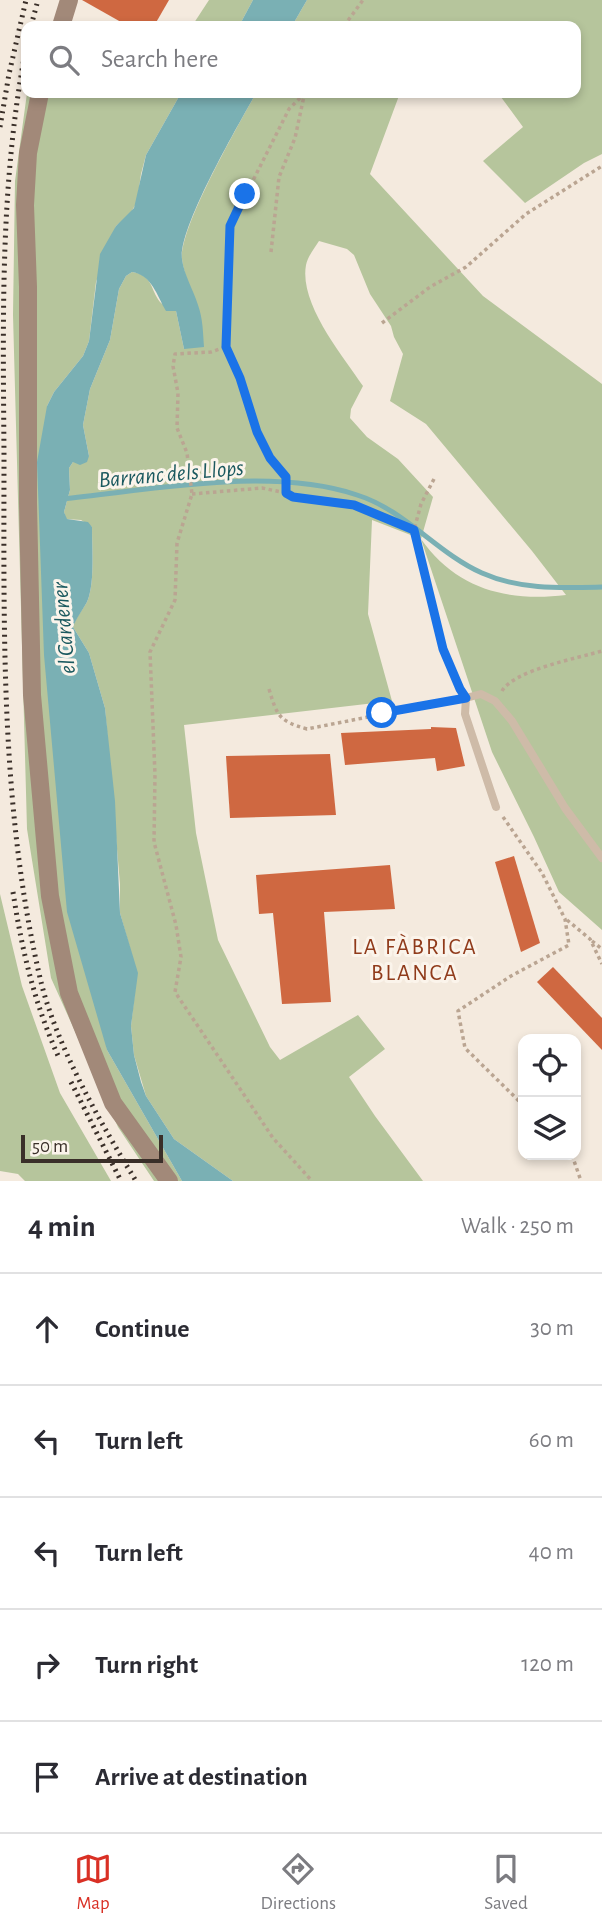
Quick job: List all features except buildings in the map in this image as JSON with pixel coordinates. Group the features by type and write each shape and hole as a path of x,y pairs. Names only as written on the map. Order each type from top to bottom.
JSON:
{"street":[{"path":"63,21 69,0"},
{"path":"39,98 28,153 25,205 28,287 27,477 32,695 50,896 69,993 113,1103 169,1181"}],"lane":[{"path":"496,807 465,714 466,698 481,694 495,701 512,721 565,808 602,858"}],"path":[{"path":"348,21 363,0"},
{"path":"286,491 286,477 270,458 257,432 240,378 226,347 230,226 289,109 300,98"},
{"path":"271,252 279,177 295,138 304,98"},
{"path":"382,323 430,287 466,267 526,214 602,166"},
{"path":"226,347 211,352 175,354 173,366 178,393 177,428 187,453 192,494 177,543 175,600 150,652 155,775 154,842 176,925 181,957 175,992 273,1138 312,1181"},
{"path":"269,689 276,715 289,724 307,729 466,698 443,649 414,529 434,480"},
{"path":"192,494 262,488 286,491 293,497 354,505 414,529"},
{"path":"495,701 505,685 523,675 602,651"},
{"path":"496,807 542,873 565,919 569,945 511,976 458,1011 464,1048 518,1100"},
{"path":"565,919 602,949"},
{"path":"590,939 602,964"},
{"path":"574,1160 582,1181"}],"green space":[{"path":"209,0 253,0 242,21 195,21"},
{"path":"307,0 602,0 602,154 525,203 483,161 523,127 502,98 581,98 581,21 295,21"},
{"path":"26,98 178,98 146,155 137,202 130,214 116,226 96,282 89,341 83,356 54,392 47,406 107,1050 182,1181 154,1181 118,1127 51,978 27,829 13,315 15,181"},
{"path":"253,98 398,98 370,174 483,296 602,384 602,930 559,892 492,752 421,539 372,520 368,614 392,701 184,725 196,833 218,940 270,1047 280,1060 358,1015 385,1049 349,1077 423,1181 233,1181 174,1139 146,1096 134,1055 131,1026 137,973 120,913 120,884 105,708 89,653 73,627 90,594 92,527 81,520 66,519 64,512 70,490 69,468 73,462 89,456 83,425 90,389 110,340 119,289 126,276 132,272 144,276 160,302 176,311 184,349 202,331 199,312 182,259 190,224 224,151","holes":["319,241 347,249 354,255 370,294 391,326 403,354 390,401 426,424 566,595 544,597 503,594 467,581 450,570 421,539 433,497 398,459 367,437 350,418 351,409 363,386 324,329 309,296 306,280 306,265"]},
{"path":"0,894 22,986 60,1093 111,1181 25,1181 18,1174 0,1171"}],"water":[{"path":"253,0 307,0 295,21 242,21"},
{"name":"el Cardener","path":"178,98 253,98 211,176 183,244 183,265 200,310 204,347 184,349 176,311 166,311 153,287 144,277 132,272 126,276 119,289 110,340 90,389 83,425 89,456 87,462 80,465 73,462 69,468 70,490 64,512 67,519 88,522 92,527 90,594 73,627 89,653 105,708 115,801 120,913 138,973 131,1026 134,1055 146,1096 174,1139 233,1181 182,1181 107,1050 67,912 44,655 37,462 47,406 54,392 83,356 89,341 100,254 116,226 134,208 146,155"}],"waterway":[{"name":"Barranc dels Llops","path":"62,499 172,486 249,481 323,486 374,502 406,521 466,565 496,579 541,587 602,587"}],"railway":[{"path":"21,21 26,0"},
{"path":"32,21 38,0"},
{"path":"0,127 21,22"},
{"path":"21,79 7,199 4,301 4,587 11,786 28,917 48,1007 81,1084 136,1181"},
{"path":"13,892 30,978 60,1060"},
{"path":"71,1082 121,1181"}],"district":[{"name":"LA FÀBRICA BLANCA","path":"415,959"}],"route":[{"path":"245,194 230,226 226,347 240,378 257,432 270,458 286,477 286,493 293,497 354,505 414,530 443,649 466,698 382,713"}]}
